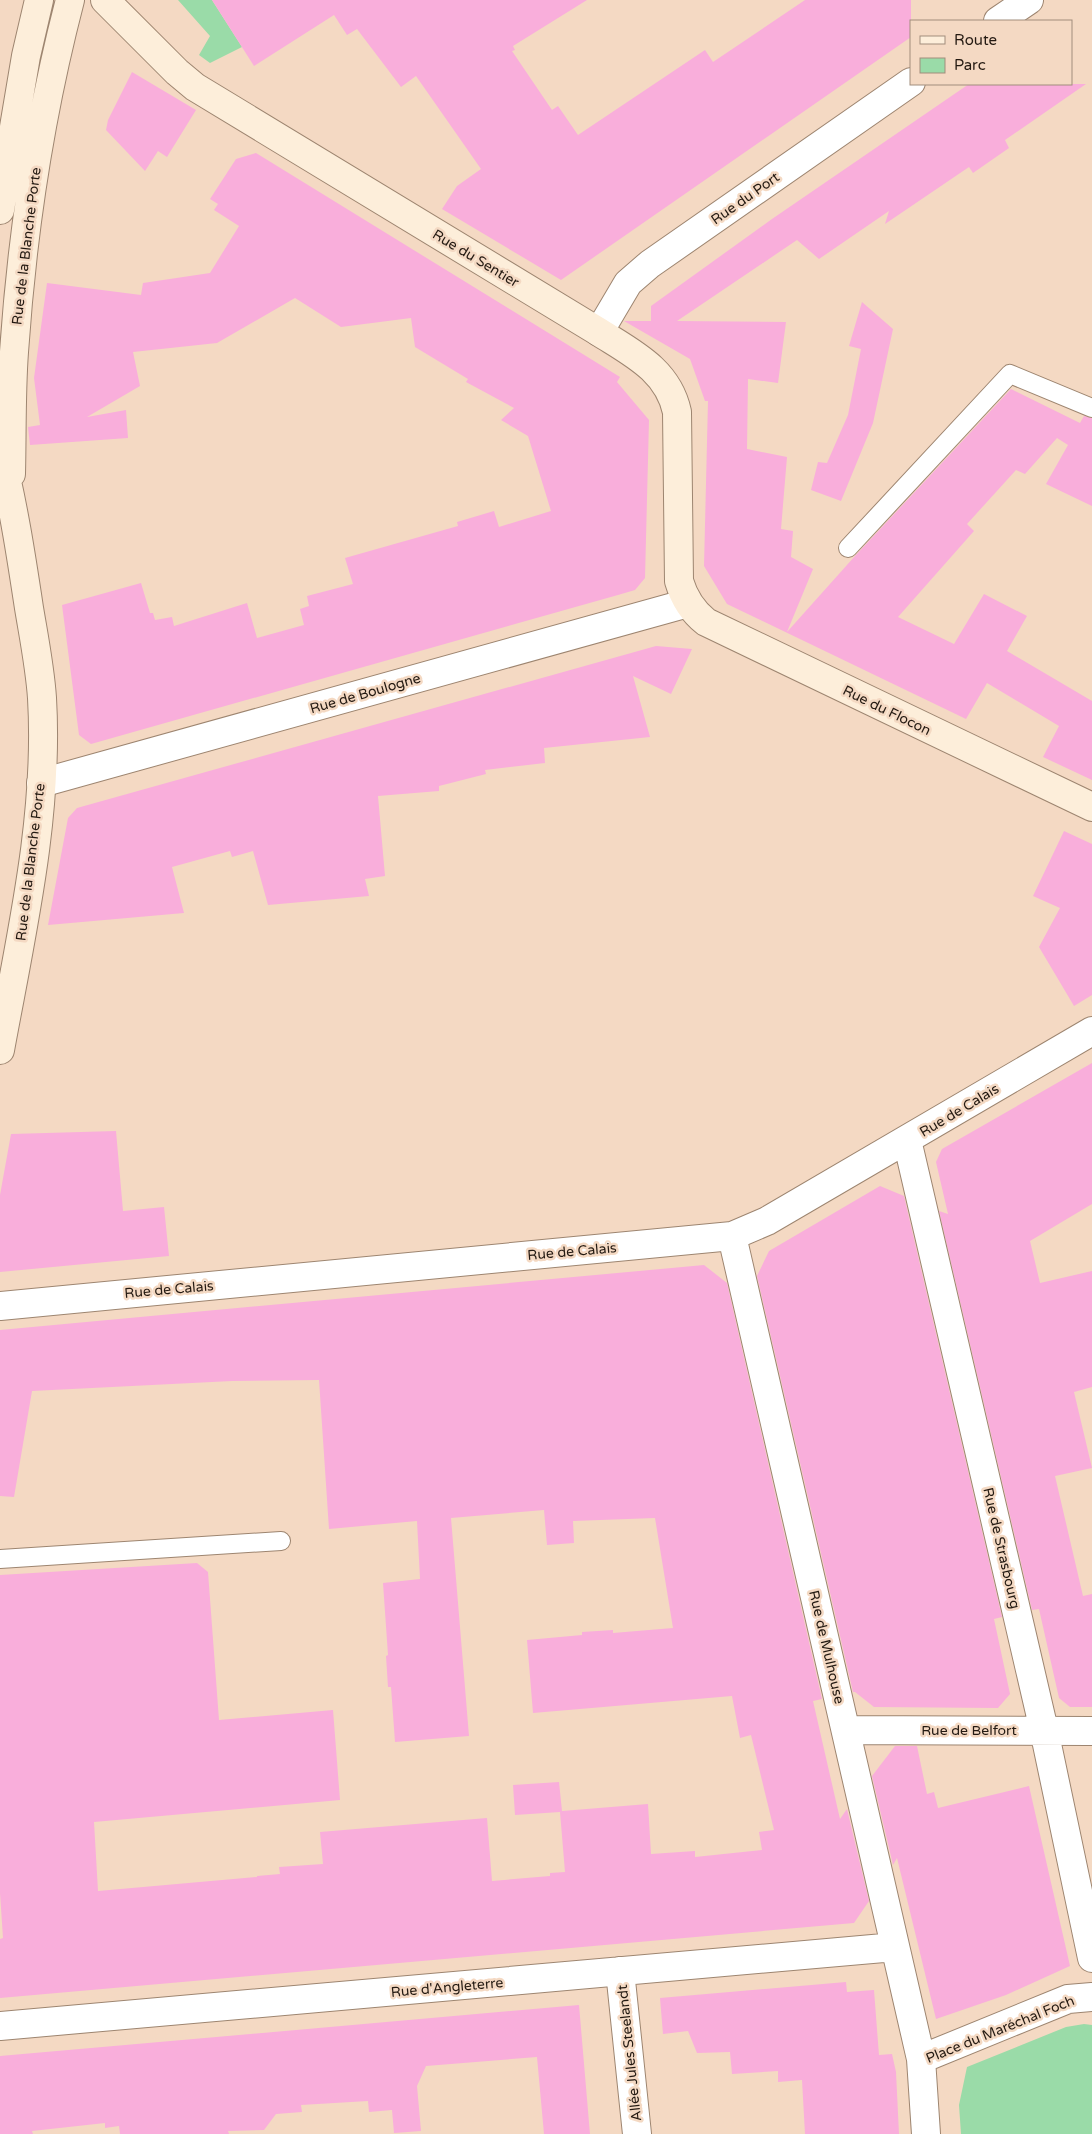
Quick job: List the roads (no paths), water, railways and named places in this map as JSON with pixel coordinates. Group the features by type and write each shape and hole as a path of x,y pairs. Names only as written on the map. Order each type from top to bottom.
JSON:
{"street":[{"name":"Rue de la Blanche Porte","path":"0,210 23,74 39,0"},
{"name":"Rue de la Blanche Porte","path":"11,496 14,354 9,297 56,57 70,0"},
{"name":"Rue du Sentier","path":"105,0 176,72 213,100 599,332 651,366 661,377 674,399 678,430 677,560 679,581 688,603"},
{"path":"999,20 1029,0"},
{"name":"Rue du Port","path":"599,332 628,283 650,264 910,83"},
{"name":"Rue de la Blanche Porte","path":"0,452 11,496 42,697 41,783 31,874 0,1050"},
{"name":"Rue de Boulogne","path":"41,783 688,603"},
{"name":"Rue du Flocon","path":"688,603 696,614 717,629 1092,807"},
{"name":"Rue de Calais","path":"0,1306 732,1236 767,1221 1092,1031"},
{"name":"Rue de Strasbourg","path":"907,1140 1044,1730 1092,1958"},
{"name":"Rue de Mulhouse","path":"732,1236 921,2059"},
{"name":"Rue de Belfort","path":"846,1730 1092,1731"},
{"name":"Rue d'Angleterre","path":"0,2026 894,1948"},
{"name":"Allée Jules Steelandt","path":"620,1971 637,2134"},
{"name":"Place du Maréchal Foch","path":"926,2134 921,2059 1068,1999 1092,1997"}],"lane":[{"path":"848,548 1010,374 1092,408"},
{"path":"0,1559 281,1541"}]}
